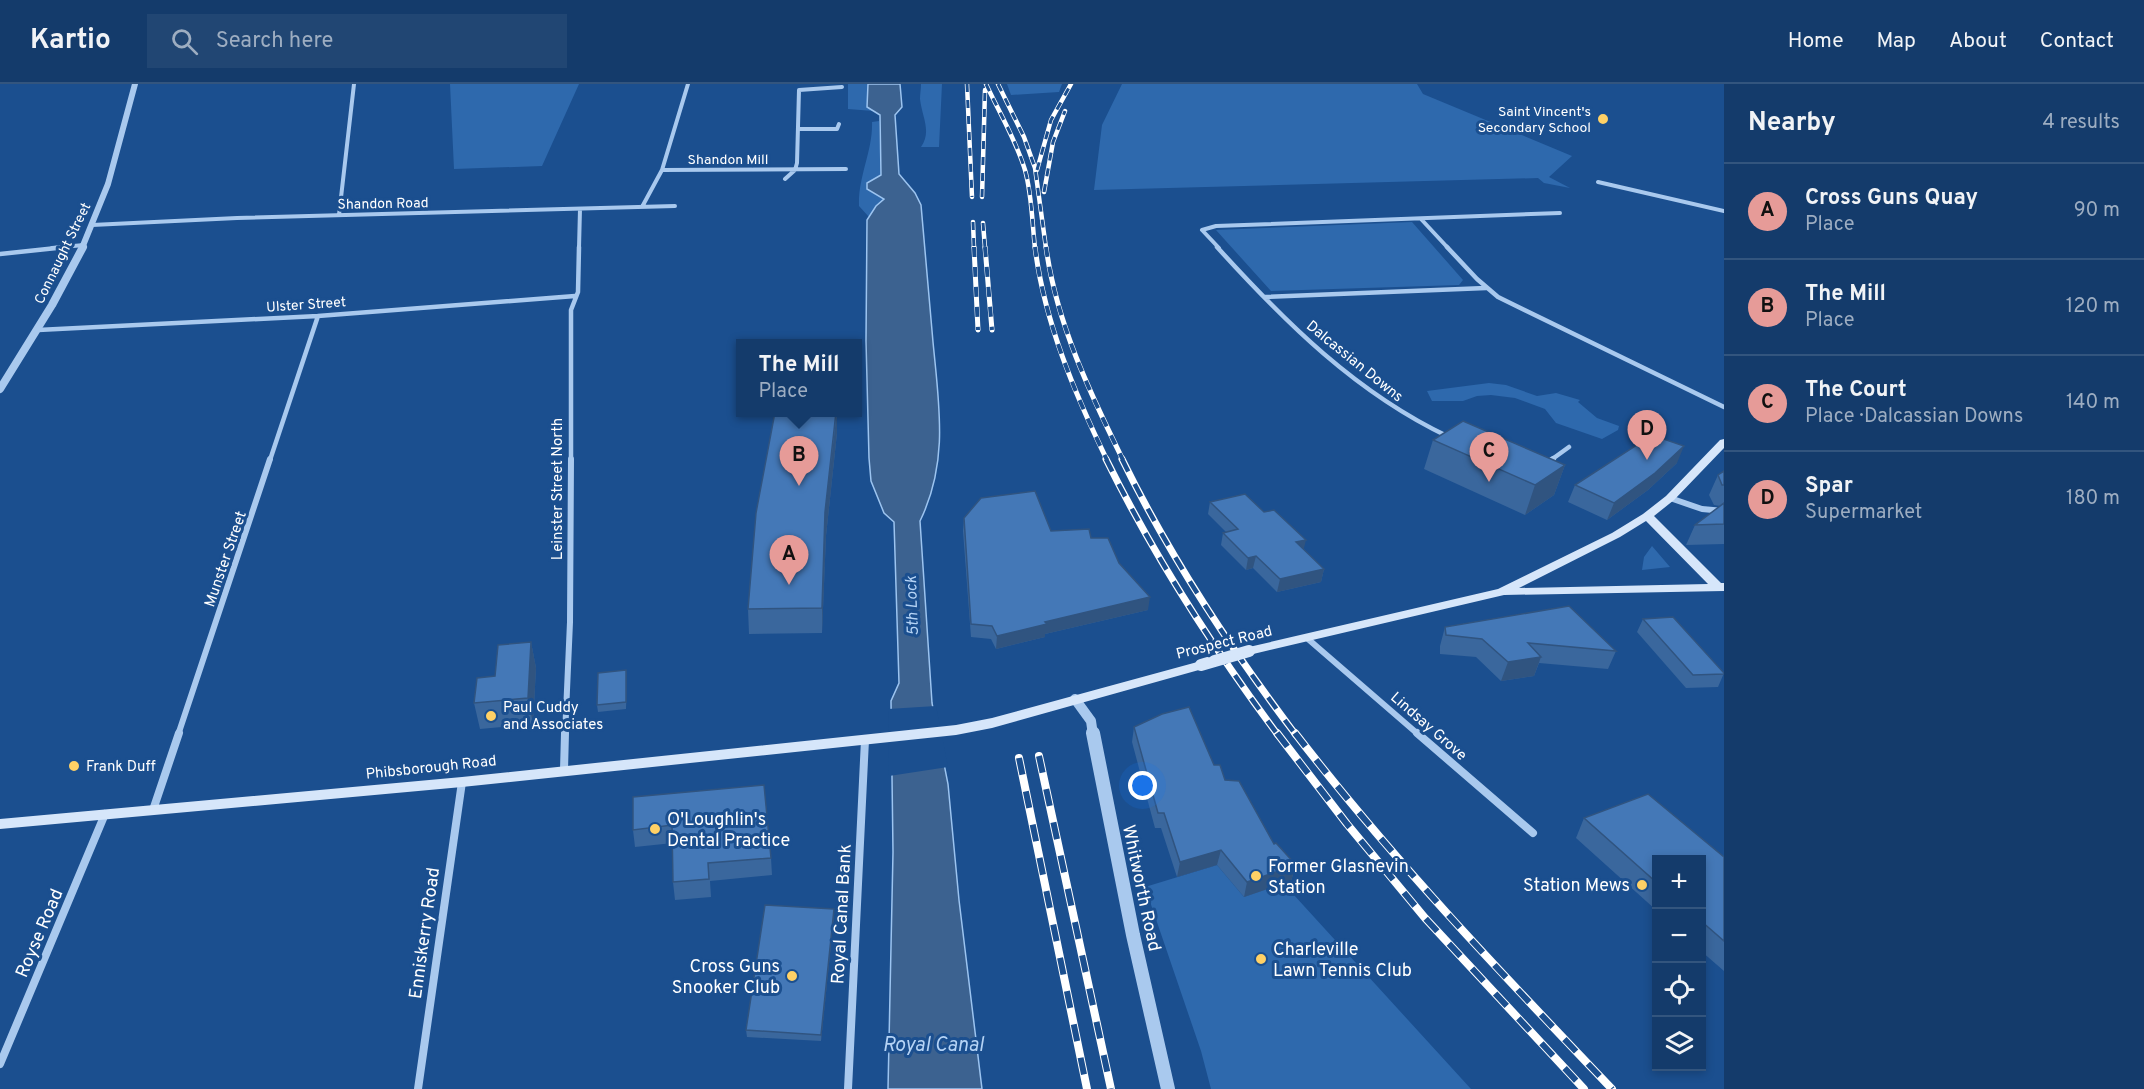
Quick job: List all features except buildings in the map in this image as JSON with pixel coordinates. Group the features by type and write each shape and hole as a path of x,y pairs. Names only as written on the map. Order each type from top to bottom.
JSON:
{"main road":[{"path":"1647,516 1670,498 1724,442"},
{"name":"Prospect Road","path":"1502,592 1616,535 1647,516 1722,589"},
{"name":"Prospect Road","path":"865,740 956,730 992,723 1249,651 1502,592 1722,589"},
{"name":"Phibsborough Road","path":"0,824 462,782 865,740"}],"street":[{"name":"Connaught Street","path":"0,389 38,330 84,245 117,153 135,84"},
{"path":"339,215 354,84"},
{"path":"642,207 662,170 688,84"},
{"path":"795,170 799,129 799,90 842,87"},
{"path":"799,129 837,129 839,124"},
{"name":"Shandon Mill","path":"662,170 846,169"},
{"name":"Shandon Mill","path":"784,179 795,170"},
{"path":"1598,182 1724,211"},
{"name":"Shandon Road","path":"92,225 339,215 675,206"},
{"name":"Leinster Street North","path":"564,770 570,622 571,310 578,292 580,209"},
{"name":"Dalcassian Downs","path":"1455,439 1411,419 1377,397 1307,340 1202,230 1204,228 1560,213"},
{"path":"1421,219 1486,288 1516,307 1590,344 1646,368 1724,408"},
{"path":"0,254 84,245"},
{"name":"Dalcassian Downs","path":"1264,297 1486,288"},
{"name":"Ulster Street","path":"38,330 318,316 575,296"},
{"name":"Munster Street","path":"153,810 318,316"},
{"path":"1544,464 1569,447"},
{"path":"1670,498 1702,509 1724,511"},
{"name":"Lindsay Grove","path":"1308,639 1533,833"},
{"name":"Whitworth Road","path":"1075,699 1091,721 1133,935 1168,1089"},
{"name":"Royal Canal Bank","path":"848,1089 865,740"},
{"name":"Enniskerry Road","path":"418,1089 462,782"},
{"name":"Royse Road","path":"0,1064 105,814"}],"shaded area":[{"path":"450,84 579,84 542,166 454,169"},
{"path":"848,84 868,84 867,107 873,111 848,109"},
{"path":"921,84 942,84 939,147 921,147 926,130 920,99"},
{"path":"1007,84 1062,84 1059,92 1011,95"},
{"path":"1122,84 1417,84 1423,94 1572,156 1549,177 1570,188 1544,183 1538,178 1094,190 1102,125"},
{"path":"879,121 881,175 867,188 885,199 876,206 869,217 859,206 859,195 872,133 872,122"},
{"path":"1412,222 1463,280 1459,285 1271,291 1216,230"},
{"path":"1489,383 1506,385 1537,396 1556,393 1580,400 1578,402 1597,418 1619,426 1618,430 1602,439 1556,423 1545,409 1515,398 1491,395 1477,396 1463,401 1432,401 1427,391"},
{"path":"1652,546 1670,567 1642,570 1644,557"},
{"name":"Charleville Lawn Tennis Club","path":"1217,865 1244,897 1283,883 1471,1089 1211,1089 1201,1051 1145,887"}],"water":[{"path":"868,84 900,84 902,107 895,115 899,174 915,193 921,205 940,433 935,477 920,521 932,703 948,784 959,900 982,1089 888,1089 893,852 891,701 899,683 894,522 884,513 871,481 869,458 866,341 867,220 876,206 884,199 867,189 867,183 881,175 880,115 867,107"}],"pier":[{"path":"936,706 948,767 889,776 888,709"}],"railway":[{"path":"967,84 972,197"},
{"path":"986,84 1025,170 1035,248"},
{"path":"998,84 1024,137 1035,168 1046,248"},
{"path":"1037,170 1051,120 1071,84"},
{"path":"982,197 985,90"},
{"path":"1044,192 1053,142 1065,111"},
{"path":"973,222 974,248"},
{"path":"983,223 985,248"},
{"path":"974,247 978,330"},
{"path":"985,247 992,330"},
{"path":"1035,247 1039,275 1053,330 1073,383 1107,460"},
{"path":"1046,247 1066,330 1098,409 1123,460"},
{"path":"1106,459 1164,566 1230,669 1278,735"},
{"path":"1122,459 1160,531 1202,601 1296,735"},
{"path":"1277,733 1347,824 1425,918 1584,1089"},
{"path":"1295,733 1409,871 1612,1089"},
{"path":"1039,756 1111,1089"},
{"path":"1019,758 1087,1089"}],"place":[{"name":"Saint Vincent's Secondary School","path":"1603,119"},
{"name":"Spar","path":"1647,460"},
{"name":"The Court","path":"1489,482"},
{"name":"The Mill","path":"799,486"},
{"name":"Cross Guns Quay","path":"789,585"},
{"name":"Paul Cuddy and Associates","path":"491,716"},
{"name":"Frank Duff","path":"74,766"},
{"name":"O'Loughlin's Dental Practice","path":"655,829"},
{"name":"Former Glasnevin Station","path":"1256,876"},
{"name":"Station Mews","path":"1642,885"},
{"name":"Charleville Lawn Tennis Club","path":"1261,959"},
{"name":"Cross Guns Snooker Club","path":"792,976"}],"water label":[{"name":"5th Lock","path":"911,606"},
{"name":"Royal Canal","path":"933,1044"}]}
